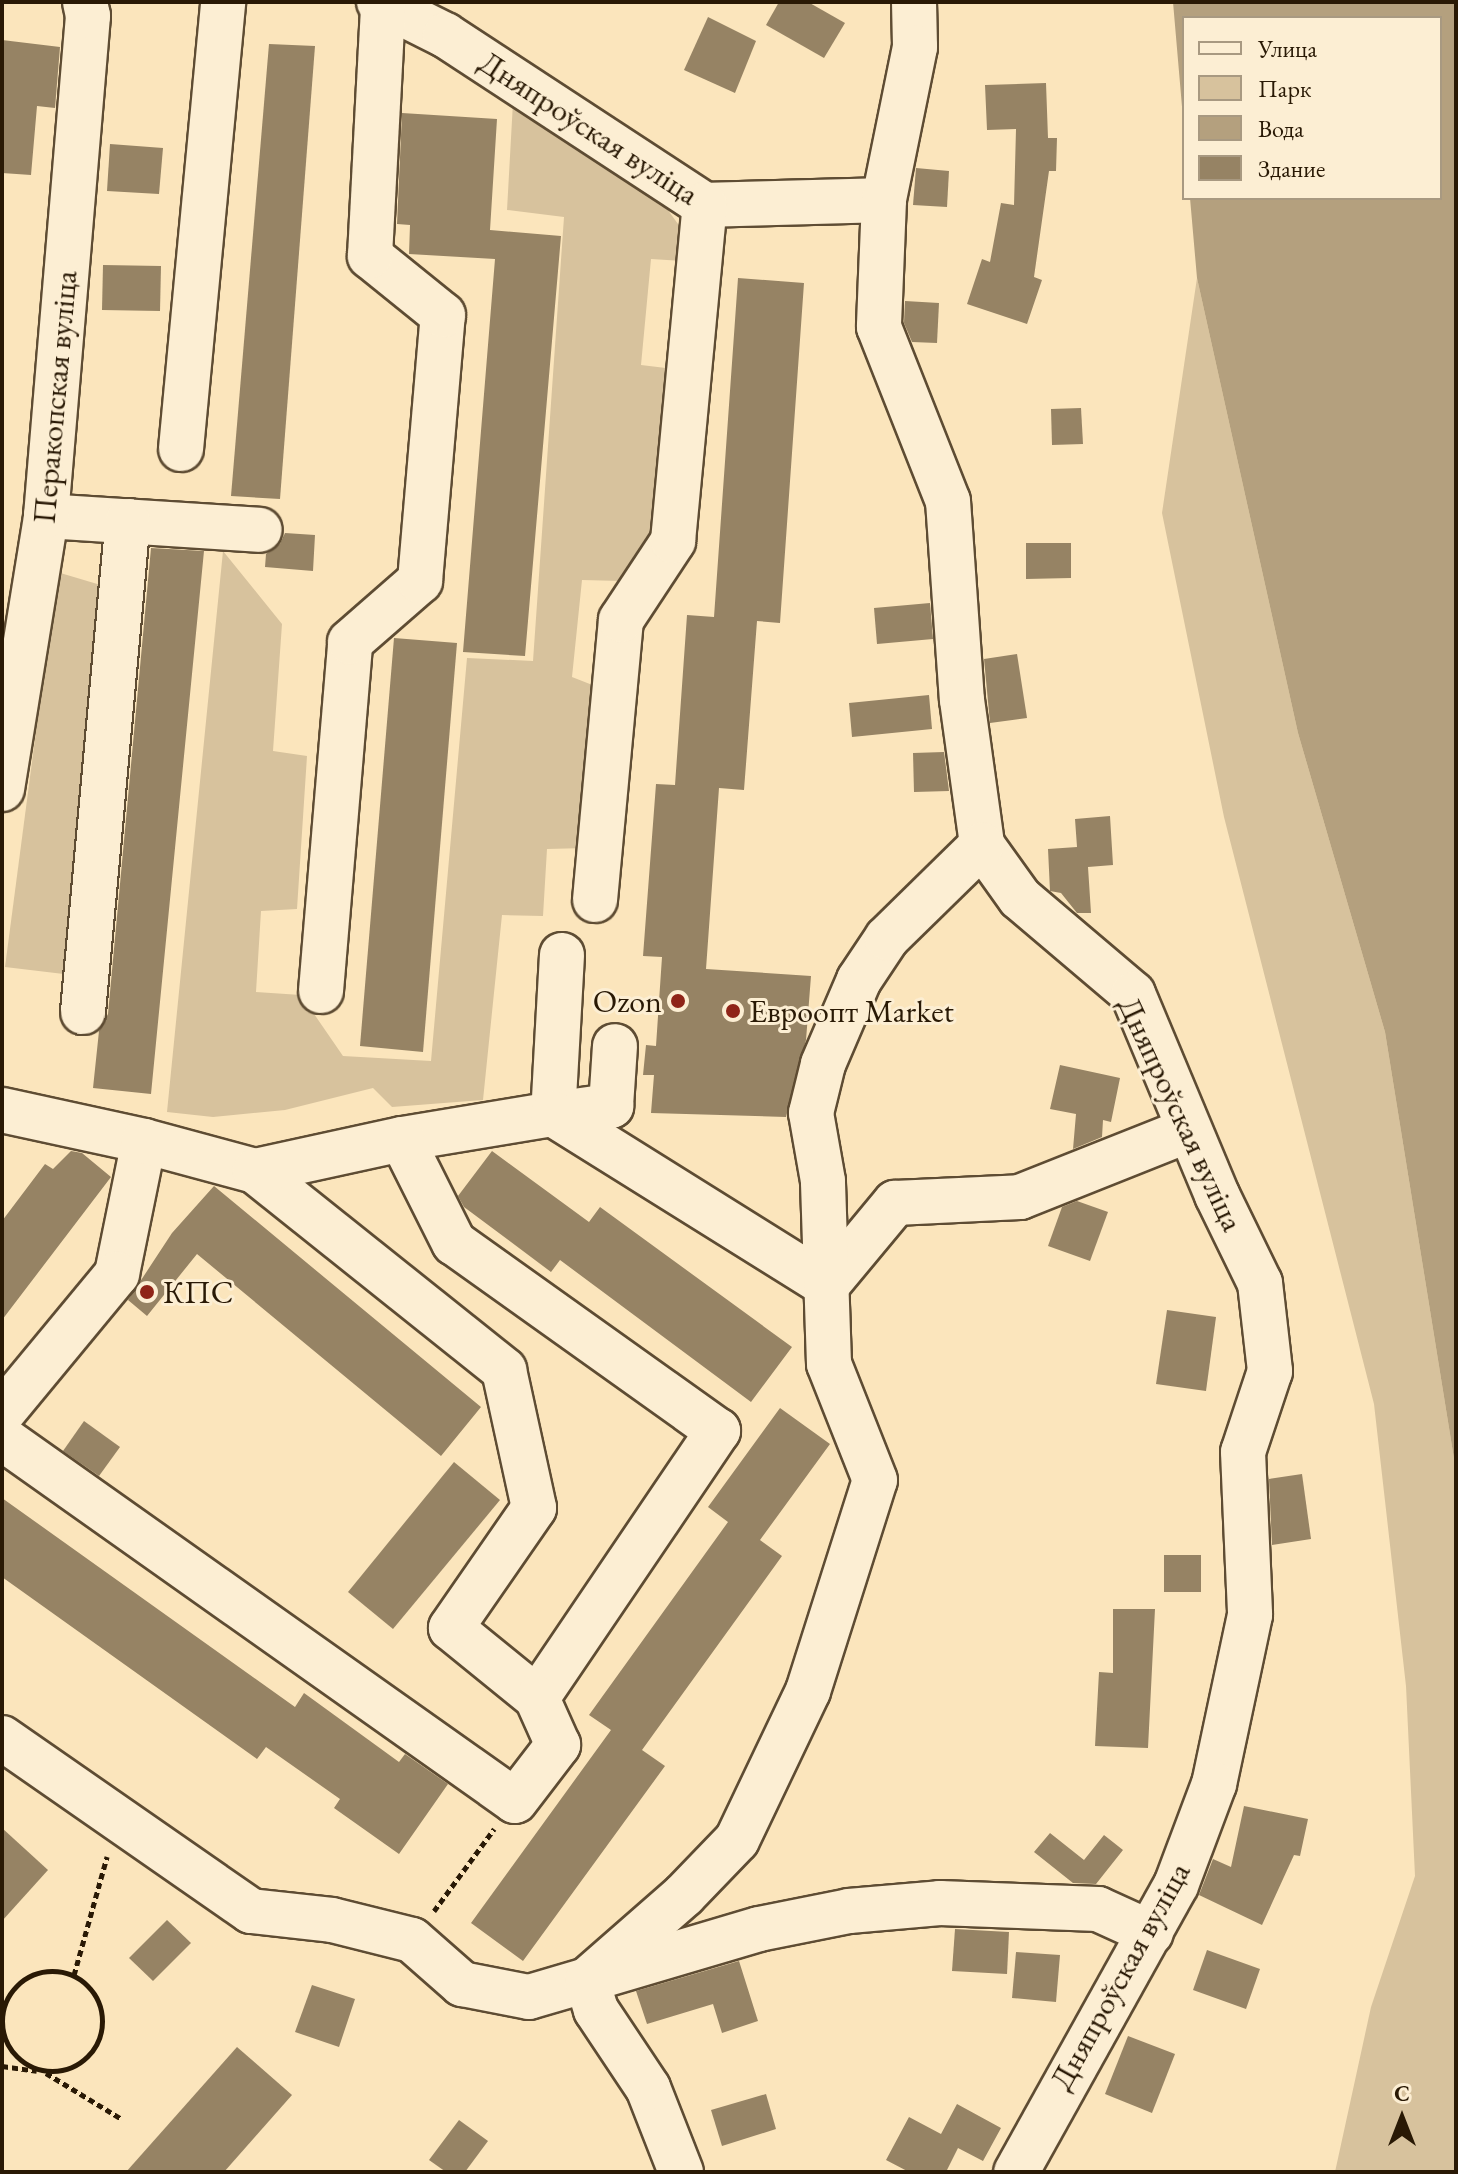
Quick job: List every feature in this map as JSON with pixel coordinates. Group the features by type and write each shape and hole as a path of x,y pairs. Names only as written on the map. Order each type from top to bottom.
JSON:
{"street":[{"name":"Перакопская вуліца","path":"2,789 46,516 88,16 85,2"},
{"path":"181,449 223,2"},
{"path":"884,200 915,47 914,2"},
{"path":"321,991 350,642 420,581 443,315 370,256 381,5"},
{"name":"Дняпроўская вуліца","path":"381,5 450,18 705,205 884,200 879,327 948,501 962,700 982,845 1020,898 1133,994 1188,1130 1260,1283 1270,1371 1243,1452 1247,1630 1214,1784 1176,1885 1151,1933 1060,2085 1016,2172"},
{"path":"595,900 621,620 673,541 705,205"},
{"path":"46,516 260,530"},
{"path":"83,1012 128,521"},
{"path":"587,1980 737,1840 808,1691 875,1480 829,1364 823,1181 811,1113 823,1064 859,980 887,938 982,845"},
{"path":"553,1114 562,955"},
{"path":"255,1171 402,1139 611,1106 615,1046"},
{"path":"553,1114 827,1285"},
{"path":"2,1438 515,1801 558,1745 537,1698 451,1628 534,1508 504,1370 255,1171 144,1141 8,1120"},
{"path":"827,1285 895,1203 1020,1197 1188,1130"},
{"path":"402,1139 454,1243 718,1431 537,1698"},
{"path":"2,1413 117,1274 144,1141"},
{"path":"7,1750 118,1819 251,1911 332,1920 412,1940 462,1984 529,1997 759,1929 849,1911 940,1903 1098,1909 1151,1933"},
{"path":"587,1980 596,2010 648,2088 681,2172"}],"path":[{"path":"412,1940 515,1801"},
{"path":"74,1975 118,1819"},
{"path":"2,2066 44,2072 73,2068 95,2049 104,2022 96,1994 74,1975 45,1971 19,1983 3,2007 3,2036 18,2060 44,2072 120,2118"}],"green space":[{"path":"513,102 657,195 686,235 683,261 651,259 641,365 674,369 661,545 622,581 582,580 572,677 600,688 586,848 547,849 543,916 502,915 483,1100 392,1107 373,1088 285,1110 213,1117 167,1112 223,551 282,624 273,751 307,756 297,909 261,911 256,992 301,995 343,1056 431,1061 467,658 533,661 564,217 507,210"},
{"path":"1197,278 1298,733 1385,1032 1456,1471 1456,2172 1335,2172 1371,2007 1415,1876 1406,1686 1374,1404 1224,817 1162,513"},
{"path":"57,572 104,586 72,975 5,967"}],"water":[{"path":"1173,2 1456,2 1456,1471 1385,1032 1298,733 1197,278 1190,200 1442,200 1442,16 1182,16 1182,107"}],"building":[{"path":"779,2 808,2 845,23 824,58 766,25"},
{"path":"708,17 756,41 735,93 684,70"},
{"path":"2,40 60,47 55,108 37,106 31,175 2,173"},
{"path":"269,44 315,46 280,499 231,496"},
{"path":"1046,83 1048,138 1057,138 1056,171 1049,171 1034,277 1042,280 1027,324 967,304 982,259 990,262 1001,203 1014,205 1016,129 987,130 985,85"},
{"path":"402,113 497,119 490,230 561,236 525,656 463,652 495,259 409,254 410,225 397,224"},
{"path":"110,144 163,148 159,194 107,191"},
{"path":"916,168 949,171 947,207 913,205"},
{"path":"103,265 161,266 160,311 102,310"},
{"path":"738,278 804,283 780,623 757,621 744,790 719,788 706,969 811,976 806,1040 786,1117 651,1113 654,1075 643,1075 646,1045 656,1046 662,957 643,956 656,784 675,785 687,615 714,617"},
{"path":"905,301 939,303 937,343 912,342 904,323"},
{"path":"1081,408 1083,444 1052,445 1051,409"},
{"path":"285,533 315,535 313,571 265,567 266,554 280,544"},
{"path":"1026,543 1071,543 1071,578 1026,579"},
{"path":"151,548 204,551 151,1094 93,1088 99,1031 108,1014"},
{"path":"930,603 933,639 877,644 874,608"},
{"path":"394,638 457,643 423,1052 360,1046"},
{"path":"1017,654 1027,718 990,723 984,659"},
{"path":"929,695 932,729 852,737 849,703"},
{"path":"944,752 949,791 914,792 913,753"},
{"path":"1110,816 1113,865 1088,867 1091,913 1077,913 1061,893 1050,891 1048,849 1077,847 1075,819"},
{"path":"1060,1065 1120,1078 1111,1122 1103,1120 1102,1137 1073,1149 1076,1114 1050,1109"},
{"path":"71,1151 82,1153 111,1177 2,1320 2,1221 45,1164 53,1169"},
{"path":"492,1151 589,1222 600,1207 792,1347 751,1402 560,1260 551,1272 464,1207 458,1196"},
{"path":"214,1186 481,1407 441,1456 197,1254 147,1316 128,1300 172,1233"},
{"path":"1077,1201 1108,1212 1090,1261 1048,1246 1062,1207"},
{"path":"1167,1310 1216,1317 1206,1391 1156,1384"},
{"path":"780,1408 830,1444 760,1540 782,1556 642,1750 665,1766 523,1961 471,1923 611,1730 589,1715 728,1522 708,1507"},
{"path":"84,1421 120,1447 99,1476 63,1451"},
{"path":"454,1462 500,1500 393,1629 348,1592"},
{"path":"1302,1474 1311,1539 1272,1545 1269,1479"},
{"path":"2,1498 295,1707 304,1693 399,1762 405,1754 448,1784 399,1854 334,1808 340,1799 266,1747 257,1759 2,1577"},
{"path":"1164,1555 1201,1555 1201,1592 1164,1592"},
{"path":"1113,1609 1155,1609 1148,1748 1095,1746 1099,1672 1113,1673"},
{"path":"1244,1806 1308,1819 1300,1856 1294,1855 1262,1925 1199,1895 1213,1859 1231,1867"},
{"path":"2,1828 48,1870 2,1921"},
{"path":"1050,1833 1084,1860 1104,1835 1123,1850 1096,1884 1073,1883 1034,1852"},
{"path":"167,1920 191,1943 153,1981 129,1958"},
{"path":"955,1929 1009,1932 1007,1974 952,1971"},
{"path":"1207,1950 1260,1969 1246,2009 1193,1990"},
{"path":"1016,1952 1060,1955 1056,2002 1012,1998"},
{"path":"739,1961 758,2021 722,2033 713,2004 647,2024 636,1991"},
{"path":"312,1985 355,1999 339,2047 295,2032"},
{"path":"1128,2036 1175,2054 1152,2113 1105,2094"},
{"path":"237,2047 292,2095 224,2172 126,2172"},
{"path":"766,2094 776,2129 722,2146 711,2110"},
{"path":"957,2104 1001,2128 983,2161 958,2148 946,2172 909,2172 886,2160 909,2117 941,2134"},
{"path":"459,2120 488,2141 465,2172 446,2172 429,2160"}],"place":[{"name":"Ozon","path":"678,1001"},
{"name":"Евроопт Market","path":"733,1011"},
{"name":"КПС","path":"147,1292"}]}
